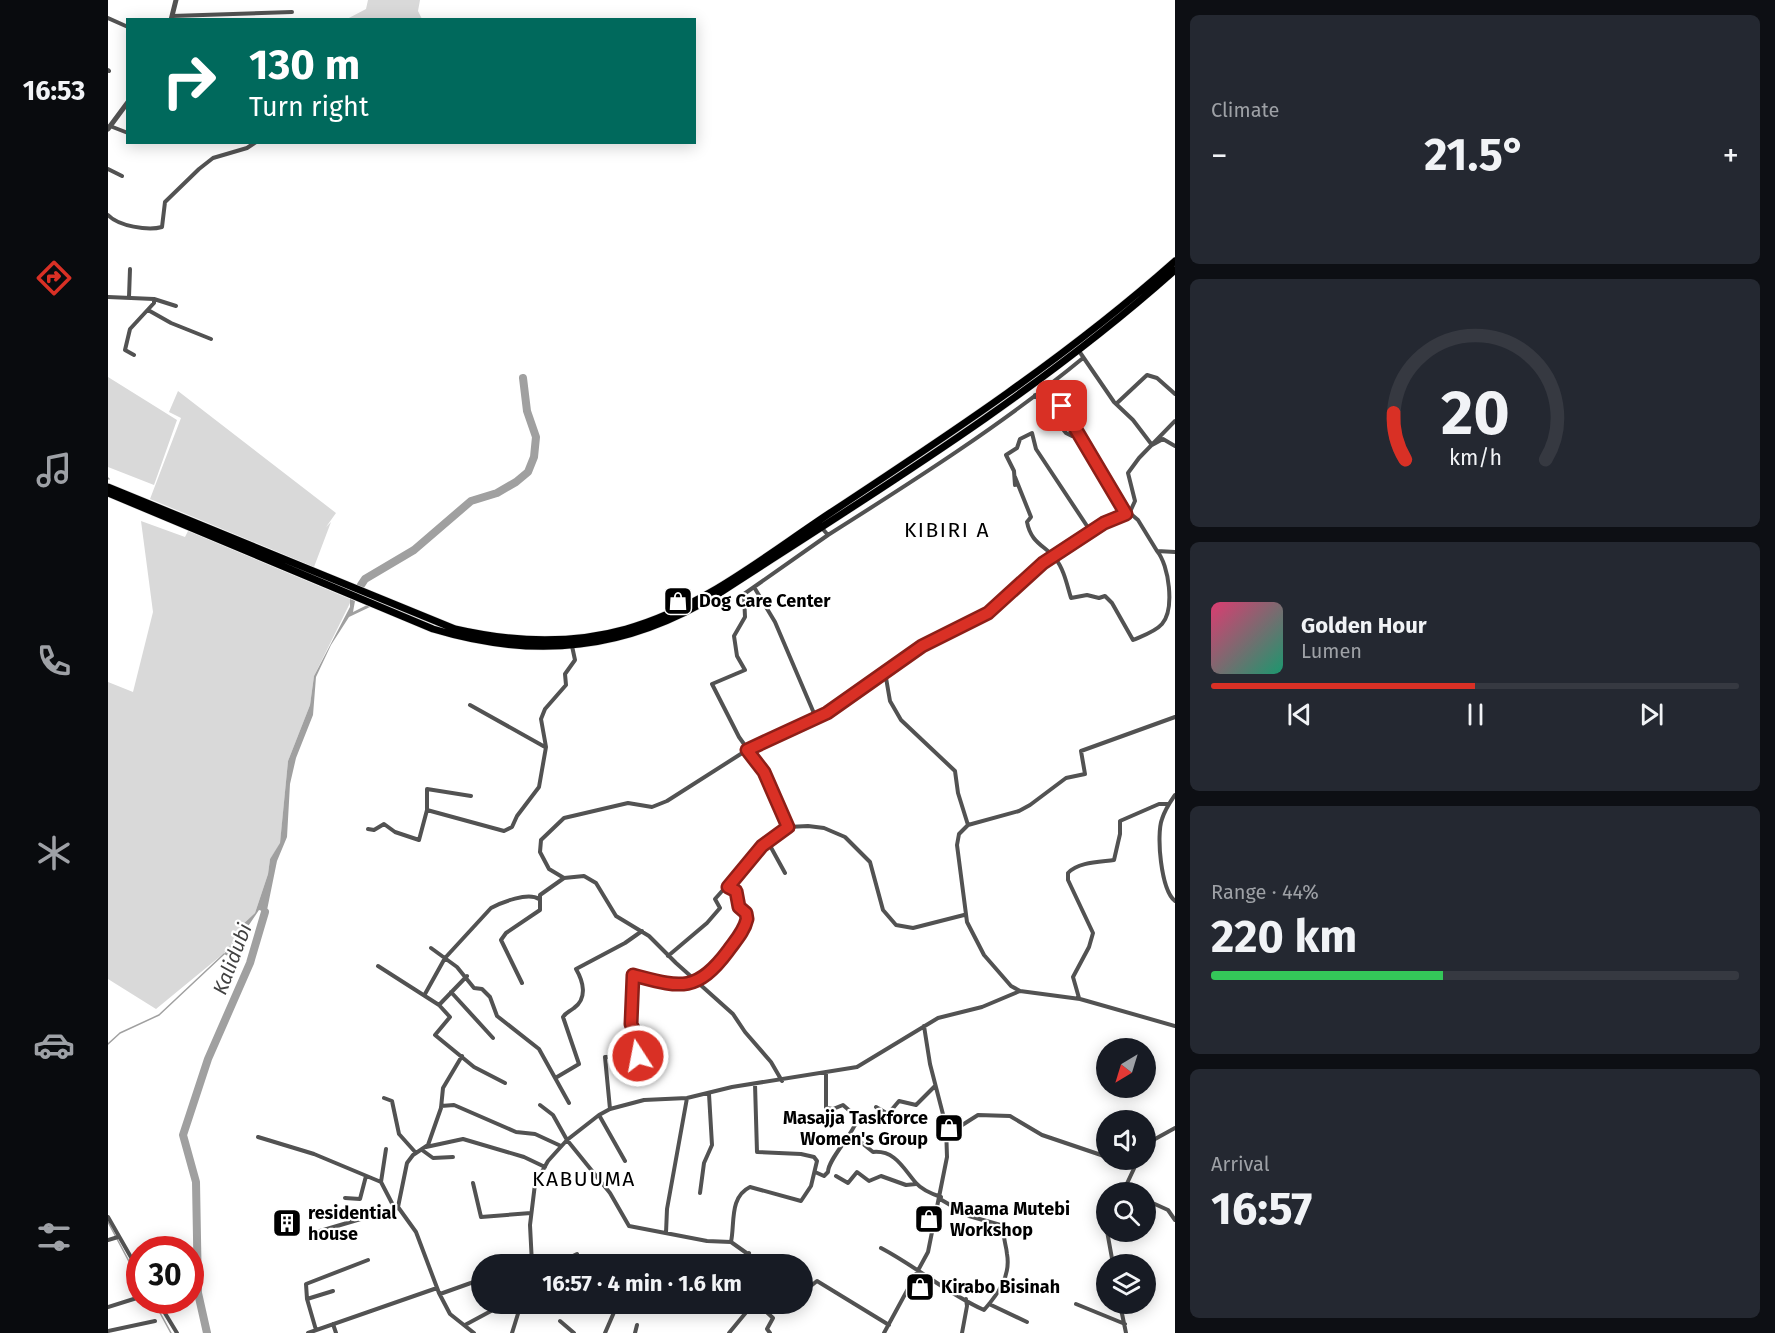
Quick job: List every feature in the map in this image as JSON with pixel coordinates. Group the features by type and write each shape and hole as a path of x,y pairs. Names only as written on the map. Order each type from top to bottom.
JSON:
{"highway":[{"path":"434,626 495,638 541,641 588,637 628,628 694,601 968,423 1098,325 1175,261"},
{"path":"108,487 190,524 434,626 491,644 529,647 572,646 631,635 681,615 821,527 988,417 1081,354 1175,270"},
{"path":"108,493 190,524"}],"street":[{"path":"176,0 172,18 292,12"},
{"path":"108,18 126,26"},
{"path":"126,105 109,128 126,132"},
{"path":"108,215 113,220 127,224 155,229 162,227 165,202 199,169 213,158 253,144"},
{"path":"108,169 122,176"},
{"path":"129,297 130,269"},
{"path":"108,297 154,298 176,306"},
{"path":"134,355 125,350 128,334 154,303 154,298"},
{"path":"148,310 171,323 211,339"},
{"path":"788,827 764,772 747,750 712,684 745,670 737,656 734,636 745,617 744,594 828,535 959,451 1049,386 1081,354 1116,404 1133,420 1152,445"},
{"path":"1116,404 1147,375 1157,378 1175,394"},
{"path":"1049,386 1127,514 1138,520 1165,560 1170,607 1163,623 1133,640 1112,603 1105,596 1099,598 1087,595 1071,598 1055,558 1045,552 1028,528 1027,522 1031,516 1006,455 1017,448 1020,439 1032,433 1036,449 1091,532"},
{"path":"1035,395 1066,433 1072,436 1078,432"},
{"path":"988,417 994,425"},
{"path":"564,878 549,869 540,852 540,840 558,821 627,802 652,807 667,801 687,786 747,750 816,718 931,641 988,613 1032,572 1104,523 1127,514 1135,501 1128,473 1175,421"},
{"path":"1152,445 1163,439 1175,446"},
{"path":"1015,477 1015,485"},
{"path":"821,527 828,535"},
{"path":"1157,551 1175,552"},
{"path":"1165,560 1169,553"},
{"path":"754,586 784,642 816,718"},
{"path":"1170,607 1175,611"},
{"path":"427,810 504,831 512,827 517,816 539,787 546,747 541,719 545,709 566,685 565,674 575,660 572,646"},
{"path":"885,672 890,701 897,714 955,771 958,793 968,825"},
{"path":"470,705 546,747"},
{"path":"1175,717 1081,751 1085,774 1066,778 1019,811 968,825 959,834 957,845 964,915 984,954 1011,987 1020,991 1080,999 1175,1026"},
{"path":"368,829 374,830 384,824 400,834 419,840 427,810 427,789 471,796"},
{"path":"1175,795 1161,819 1161,868 1167,891 1175,901"},
{"path":"1080,999 1073,976 1089,947 1093,933 1068,880 1068,873 1072,869 1093,862 1113,860 1120,834 1120,821 1159,804 1168,804"},
{"path":"668,956 715,915 720,908 715,898 728,887 768,842 788,827 824,828 845,837 858,849 874,870 883,910 896,925 913,928 964,915"},
{"path":"768,842 785,873"},
{"path":"522,983 501,940 506,933 540,910 540,895 564,878 584,876 596,883 616,916 642,931 737,1018 745,1032 771,1062 782,1081"},
{"path":"610,1109 605,1058 638,1056 638,1040 631,1024 633,975 672,986 698,982 714,969 747,923 746,913 739,907 736,891 728,887"},
{"path":"425,994 445,958 491,908 500,903 531,896 540,899"},
{"path":"557,1077 579,1064 562,1017 577,1006 584,992 576,969 625,943 642,931"},
{"path":"431,948 466,976 474,988 482,989 490,997 498,1016 539,1049 557,1077 569,1103"},
{"path":"378,966 439,1005 450,1017 435,1035 474,1067 505,1083"},
{"path":"439,1005 466,976"},
{"path":"532,1254 531,1213 536,1184 545,1167 567,1140 610,1109 644,1100 687,1098 755,1084 782,1081 868,1062 924,1026 946,1015 982,1007 1020,991"},
{"path":"451,992 493,1038"},
{"path":"884,1333 920,1270 932,1241 947,1158 948,1134 924,1026"},
{"path":"424,1149 441,1106 443,1088 462,1056"},
{"path":"815,1172 824,1176 828,1172 828,1164 851,1134 858,1119 843,1105 833,1109 826,1108 826,1072"},
{"path":"731,1242 737,1200 745,1190 750,1187 798,1201 811,1186 817,1161 814,1157 801,1154 757,1152 755,1084"},
{"path":"876,1107 888,1114 899,1101 916,1105 936,1085"},
{"path":"700,1193 704,1163 712,1145 709,1094"},
{"path":"384,1098 392,1101 399,1134 416,1153"},
{"path":"666,1233 667,1209 687,1098"},
{"path":"441,1106 454,1105 516,1132 535,1134 561,1146"},
{"path":"540,1105 554,1114 567,1140 610,1193 627,1225 707,1241 731,1242 749,1253"},
{"path":"948,1134 983,1113 1010,1116 1042,1135 1096,1153"},
{"path":"599,1115 625,1161"},
{"path":"1156,1138 1175,1128"},
{"path":"851,1134 873,1152 890,1153 910,1172 917,1184 969,1216 1004,1226 1002,1235 1008,1257 1008,1273 983,1310 966,1298 950,1293 920,1270 881,1248"},
{"path":"258,1137 314,1154 381,1182"},
{"path":"396,1209 407,1163 416,1153 424,1149 464,1139 524,1157 545,1167"},
{"path":"386,1149 381,1182 396,1209 416,1232 437,1288 450,1314 474,1333"},
{"path":"424,1149 433,1158 453,1157"},
{"path":"836,1176 848,1183 857,1172 869,1180 881,1176 906,1185 917,1184"},
{"path":"345,1198 360,1199 366,1176"},
{"path":"472,1183 481,1217 531,1213"},
{"path":"1156,1205 1168,1210 1175,1220"},
{"path":"320,1231 396,1209"},
{"path":"108,1217 114,1238 126,1254"},
{"path":"316,1330 307,1299 306,1287 309,1281 368,1260"},
{"path":"813,1284 817,1281 889,1325"},
{"path":"440,1294 471,1283"},
{"path":"308,1333 437,1288"},
{"path":"307,1299 333,1291"},
{"path":"962,1333 968,1306 966,1298"},
{"path":"108,1308 126,1302"},
{"path":"988,1304 1027,1322"},
{"path":"1076,1305 1125,1324"},
{"path":"165,1314 177,1333"},
{"path":"465,1325 486,1314"},
{"path":"512,1333 518,1314"},
{"path":"604,1333 613,1314"},
{"path":"729,1333 745,1314"},
{"path":"769,1314 773,1318 767,1329 770,1333"},
{"path":"1122,1314 1126,1333"},
{"path":"108,1331 155,1321"},
{"path":"560,1321 574,1333"},
{"path":"333,1324 336,1333"},
{"path":"635,1333 637,1325"}],"shaded area":[{"path":"368,0 420,0 418,11 422,18 349,18 366,9"},
{"path":"108,377 177,420 154,485 108,467"},
{"path":"178,391 336,513 326,527 331,522 314,567 150,499 181,418 169,412"},
{"path":"141,521 185,537 188,531 350,599 314,676 310,705 288,761 280,844 270,859 268,874 255,913 240,927 229,949 156,1009 108,979 108,682 133,692 153,612"},
{"path":"350,599 355,601 353,612 367,605 370,607 349,617 331,645 316,677 313,715 296,758 290,784 287,837 277,861 265,920 261,919 262,911 259,910 228,956 224,954 235,940 240,927 255,913 268,874 270,859 280,843 288,761 310,705 314,676 350,607"}],"waterway":[{"name":"Kalidubi","path":"361,585 365,579 414,550 471,501 497,493 528,472 534,457 536,437 527,411 523,378"},
{"name":"Kalidubi","path":"207,1333 198,1293 196,1182 183,1135 208,1059 250,963 265,912"},
{"path":"108,1044 120,1033 159,1015 224,954"},
{"path":"108,1222 126,1256"},
{"path":"161,1314 171,1333"}],"place":[{"name":"Dog Care Center","path":"678,601"},
{"name":"Masajja Taskforce Women's Group","path":"949,1128"},
{"name":"Maama Mutebi Workshop","path":"929,1219"},
{"name":"residential house","path":"287,1223"},
{"name":"Kirabo Bisinah","path":"920,1287"}],"district":[{"name":"KIBIRI A","path":"947,530"},
{"name":"KABUUMA","path":"584,1179"}],"route":[{"path":"638,1056 638,1040 631,1024 633,975 672,986 698,982 714,969 747,923 746,913 739,907 736,891 728,887 762,846 788,827 760,764 747,750 827,713 922,646 988,613 1043,563 1055,558 1104,523 1126,514 1062,406"}]}
